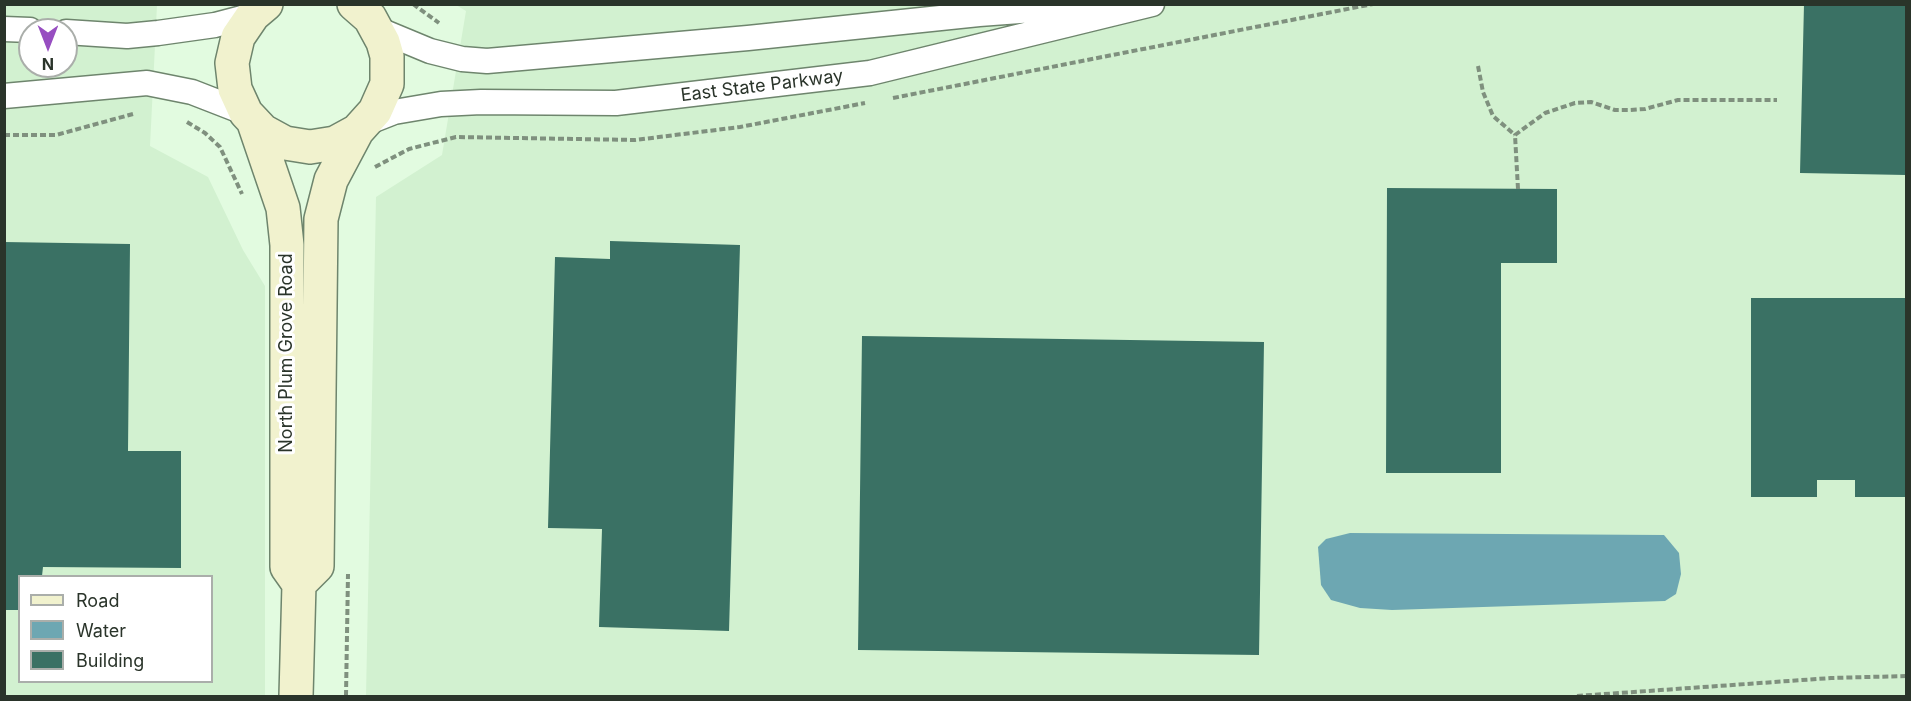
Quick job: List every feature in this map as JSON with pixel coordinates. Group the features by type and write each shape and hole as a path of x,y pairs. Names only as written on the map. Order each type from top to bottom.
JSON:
{"street":[{"path":"366,14 429,51 462,59 487,61 748,38 979,14 1112,4"},
{"name":"East State Parkway","path":"362,127 394,112 441,104 616,103 870,73 1152,4"},
{"path":"78,33 127,36 158,33 215,25 262,8"},
{"name":"North Plum Grove Road","path":"262,8 238,37 232,63 235,89 273,173 285,227 286,567 299,584 297,696"},
{"name":"North Plum Grove Road","path":"299,584 317,566 321,219 331,180 362,127 375,111 387,84 387,56 366,14"},
{"path":"4,96 147,84 192,92 250,118 274,138 298,146 322,146 362,127"}],"path":[{"path":"413,4 449,27"},
{"path":"1478,66 1483,92 1494,116 1515,135 1518,189"},
{"path":"1515,135 1545,113 1575,103 1591,102 1615,110 1629,110 1645,109 1678,100 1777,100"},
{"path":"4,135 56,135 142,112"},
{"path":"183,119 205,133 220,147 249,202"},
{"path":"374,168 393,156 424,143"},
{"path":"346,696 348,566"},
{"path":"1577,696 1830,678 1906,676"}],"shaded area":[{"path":"4,5 157,5 150,146 208,177 243,250 265,286 265,696 5,696"},
{"path":"456,5 1906,5 1906,696 366,696 376,197 442,155 466,11"}],"water":[{"path":"1350,533 1664,535 1679,553 1681,574 1676,594 1665,601 1392,610 1360,608 1331,600 1321,585 1318,547 1326,539"}],"building":[{"path":"1804,4 1906,4 1906,175 1800,173"},
{"path":"1387,188 1557,189 1557,263 1501,263 1501,473 1386,473"},
{"path":"610,241 740,245 729,631 599,627 602,529 548,528 555,257 610,259"},
{"path":"4,242 130,244 128,451 181,451 181,568 43,567 42,575 18,575 18,610 4,610"},
{"path":"1751,298 1906,298 1906,497 1855,497 1855,480 1817,480 1817,497 1751,497"},
{"path":"862,336 1264,342 1259,655 858,650"}]}
